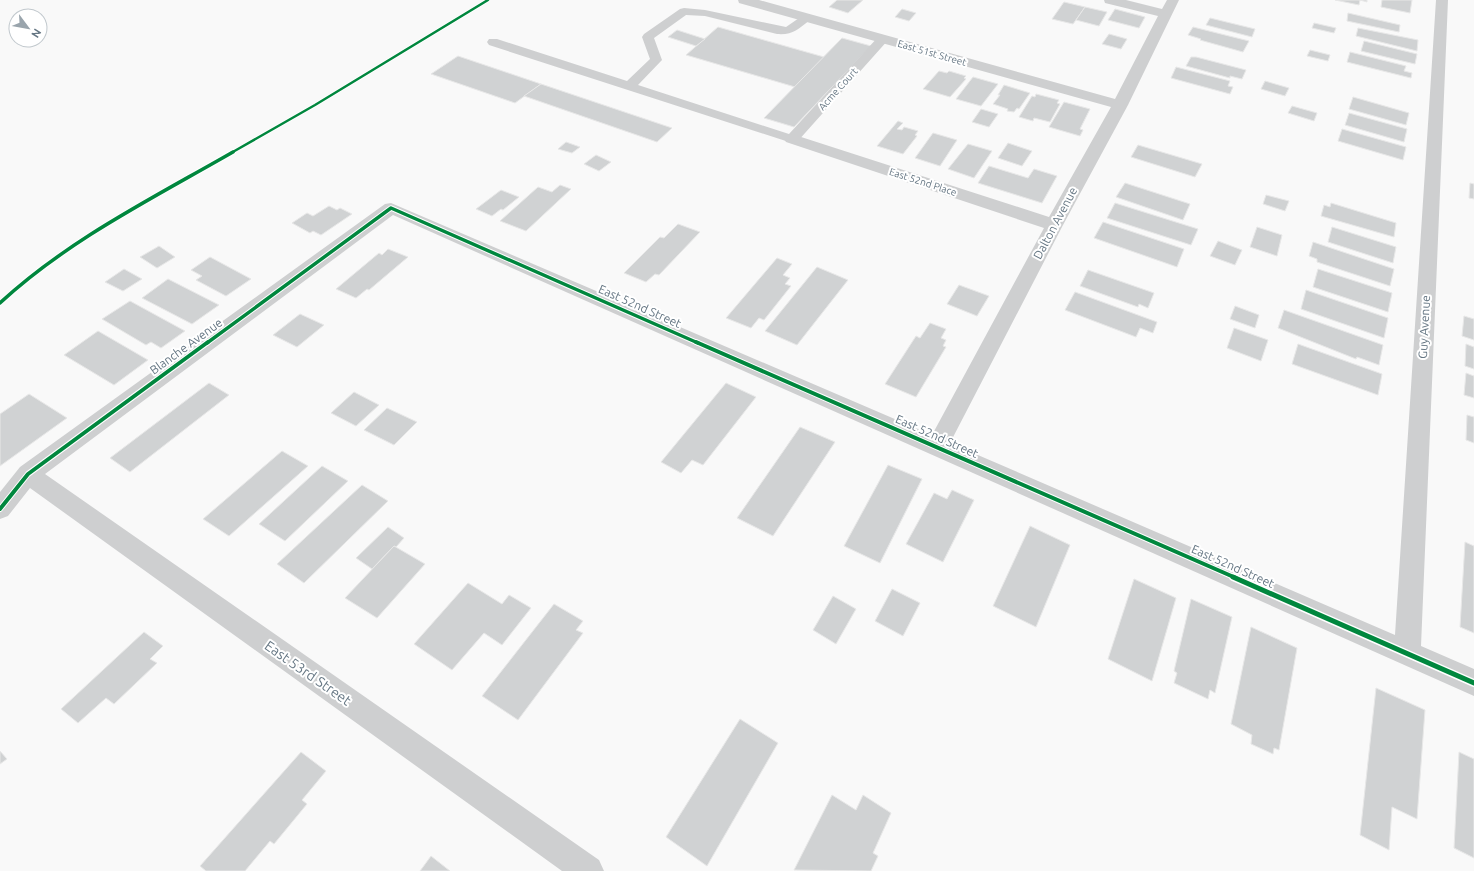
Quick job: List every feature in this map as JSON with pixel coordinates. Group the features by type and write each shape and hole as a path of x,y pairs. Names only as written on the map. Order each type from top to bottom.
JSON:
{"street":[{"name":"East 51st Street","path":"744,0 1120,105"},
{"path":"1110,0 1170,7"},
{"name":"Guy Avenue","path":"1407,653 1442,0"},
{"name":"Dalton Avenue","path":"937,447 1054,225 1120,105 1170,7"},
{"name":"East 52nd Place","path":"792,139 1054,225"},
{"name":"East 52nd Street","path":"391,208 1474,683"},
{"name":"Blanche Avenue","path":"0,509 28,474 391,208"},
{"name":"East 53rd Street","path":"28,474 588,871"}],"lane":[{"path":"628,86 656,60 648,37 684,11 705,13 777,30 788,31 806,18"},
{"name":"Acme Court","path":"792,139 883,39"},
{"path":"493,42 792,139"}],"building":[{"path":"837,0 863,0 848,13 829,7"},
{"path":"1335,0 1360,0 1359,5"},
{"path":"1382,0 1412,0 1410,13 1381,7"},
{"path":"1064,2 1085,7 1073,24 1052,19"},
{"path":"1085,7 1107,12 1099,26 1076,20"},
{"path":"902,9 916,13 909,21 895,17"},
{"path":"1115,9 1145,17 1139,28 1108,20"},
{"path":"1348,13 1400,25 1399,32 1347,21"},
{"path":"1210,18 1255,29 1252,37 1206,25"},
{"path":"1314,23 1336,28 1334,33 1312,28"},
{"path":"718,27 824,57 795,87 686,55"},
{"path":"1193,27 1249,41 1243,52 1200,40 1201,39 1188,35"},
{"path":"1358,28 1418,40 1417,51 1356,36"},
{"path":"677,30 705,39 696,46 668,37"},
{"path":"1109,34 1127,39 1121,49 1102,44"},
{"path":"842,38 871,46 794,127 764,118"},
{"path":"1364,41 1417,54 1415,64 1361,51"},
{"path":"1310,50 1330,55 1328,61 1307,56"},
{"path":"1350,52 1406,66 1404,71 1412,73 1411,78 1347,62"},
{"path":"458,56 541,84 515,103 431,74"},
{"path":"1191,57 1246,70 1242,79 1230,76 1230,78 1186,66"},
{"path":"1176,67 1230,81 1228,86 1233,87 1230,94 1171,78"},
{"path":"939,71 947,73 949,71 966,76 964,78 966,79 950,97 923,89"},
{"path":"973,77 998,84 981,106 956,99"},
{"path":"1265,81 1289,88 1285,96 1261,89"},
{"path":"541,84 672,128 657,142 524,96"},
{"path":"1004,85 1030,93 1019,109 1017,108 1014,112 1007,111 1008,109 993,104 1000,95 998,95"},
{"path":"1036,94 1059,100 1057,103 1060,104 1050,122 1034,118 1033,121 1019,117 1032,96 1035,97"},
{"path":"1353,97 1409,113 1406,125 1349,109"},
{"path":"1064,102 1090,109 1080,129 1083,130 1080,136 1049,127"},
{"path":"1292,106 1317,113 1314,121 1288,113"},
{"path":"981,109 998,114 989,127 972,122"},
{"path":"1349,113 1407,129 1404,142 1345,125"},
{"path":"898,121 903,123 897,129 902,130 904,127 918,131 915,135 917,136 903,154 877,146"},
{"path":"1342,129 1406,147 1403,160 1338,141"},
{"path":"933,133 957,140 940,166 915,158"},
{"path":"566,142 580,147 572,153 558,149"},
{"path":"1008,143 1032,151 1022,166 998,158"},
{"path":"968,144 992,151 974,178 948,169"},
{"path":"1138,145 1202,164 1195,177 1131,157"},
{"path":"596,155 611,162 599,171 584,164"},
{"path":"989,166 1028,178 1034,169 1057,176 1042,203 978,183"},
{"path":"1125,183 1190,204 1183,220 1116,197"},
{"path":"1470,183 1474,184 1474,199 1469,198"},
{"path":"560,185 571,189 526,231 500,221 538,187 552,192"},
{"path":"501,190 519,197 503,210 501,209 492,216 476,209"},
{"path":"1266,195 1289,201 1285,211 1263,204"},
{"path":"1115,203 1198,229 1191,245 1107,218"},
{"path":"1331,203 1396,223 1394,237 1321,216 1324,205 1330,207"},
{"path":"329,206 337,210 340,208 352,214 321,235 313,231 310,233 292,223 307,213 313,216"},
{"path":"1103,222 1184,249 1177,267 1094,238"},
{"path":"678,224 700,232 659,275 655,274 646,282 624,273 660,237 664,238"},
{"path":"1257,227 1282,235 1277,256 1250,247"},
{"path":"1332,227 1396,247 1393,263 1328,242"},
{"path":"1218,241 1242,250 1235,265 1210,256"},
{"path":"1313,242 1394,269 1390,286 1317,262 1317,259 1309,256"},
{"path":"159,246 175,257 157,268 140,257"},
{"path":"388,249 408,257 369,290 367,289 356,298 336,289 379,253 382,255"},
{"path":"210,257 251,279 226,296 196,280 202,276 191,270"},
{"path":"777,258 792,264 783,275 790,278 785,284 791,286 764,320 759,318 751,328 726,318"},
{"path":"817,267 848,280 797,345 765,331"},
{"path":"124,269 142,279 123,291 105,282"},
{"path":"1318,269 1392,293 1388,312 1313,287"},
{"path":"1088,270 1154,293 1148,308 1139,304 1138,307 1080,286"},
{"path":"168,279 219,305 192,324 142,298"},
{"path":"959,285 989,296 977,316 947,304"},
{"path":"1306,290 1388,318 1384,338 1301,309"},
{"path":"1075,292 1157,322 1153,333 1140,328 1136,337 1065,310"},
{"path":"130,301 185,331 161,348 151,342 146,345 102,319"},
{"path":"1235,306 1259,315 1255,328 1230,319"},
{"path":"1284,310 1383,345 1379,365 1357,357 1356,359 1278,328"},
{"path":"300,314 324,325 297,347 273,335"},
{"path":"1464,316 1474,319 1474,340 1462,336"},
{"path":"930,323 946,329 941,338 946,340 943,346 946,347 916,397 885,384 916,336 920,338"},
{"path":"1234,328 1268,340 1261,361 1227,348"},
{"path":"98,331 148,360 114,385 64,355"},
{"path":"1298,344 1382,374 1378,395 1292,364"},
{"path":"1466,344 1474,347 1474,369 1465,366"},
{"path":"1466,373 1474,376 1474,398 1464,395"},
{"path":"209,383 229,395 130,472 110,458"},
{"path":"726,383 756,397 703,465 692,460 681,473 661,462"},
{"path":"354,392 379,405 356,426 331,413"},
{"path":"29,394 67,418 0,466 0,414"},
{"path":"387,408 417,422 394,445 364,430"},
{"path":"1467,415 1474,417 1474,443 1466,440"},
{"path":"800,427 835,442 773,536 737,518"},
{"path":"282,451 308,466 229,536 203,519"},
{"path":"888,465 922,479 880,563 844,546"},
{"path":"322,466 348,481 285,541 259,524"},
{"path":"362,485 388,501 304,583 277,564"},
{"path":"952,490 974,500 943,562 906,544 934,493 947,499"},
{"path":"1030,526 1070,545 1036,627 993,606"},
{"path":"388,527 404,538 396,547 394,546 372,569 356,558"},
{"path":"1465,542 1474,546 1474,633 1460,627"},
{"path":"394,546 425,564 377,618 345,598"},
{"path":"1134,579 1176,598 1152,681 1108,659"},
{"path":"468,583 502,604 509,595 531,608 502,645 484,633 452,670 414,644"},
{"path":"892,589 920,603 903,636 875,621"},
{"path":"833,596 856,609 836,644 813,630"},
{"path":"1191,599 1232,617 1215,693 1210,690 1208,699 1174,683 1177,673 1174,671"},
{"path":"554,604 583,621 576,630 583,633 518,720 482,696"},
{"path":"1251,627 1297,648 1279,750 1274,748 1273,754 1251,744 1252,735 1231,724"},
{"path":"144,632 163,646 150,659 157,663 114,704 106,698 78,723 61,709"},
{"path":"1376,688 1425,710 1417,819 1392,807 1389,850 1360,835"},
{"path":"740,719 778,743 707,866 666,837"},
{"path":"0,751 7,759 0,764"},
{"path":"301,752 326,771 302,800 307,804 274,844 270,841 245,871 206,871 200,866"},
{"path":"1459,752 1474,759 1474,858 1454,848"},
{"path":"832,795 856,810 863,795 891,813 873,853 878,856 871,871 794,870"},
{"path":"431,856 450,871 420,871"}],"cycle path":[{"path":"0,303 25,280 70,248 119,217 315,105 488,0"},
{"path":"0,509 28,474 391,208 1474,683"}]}
